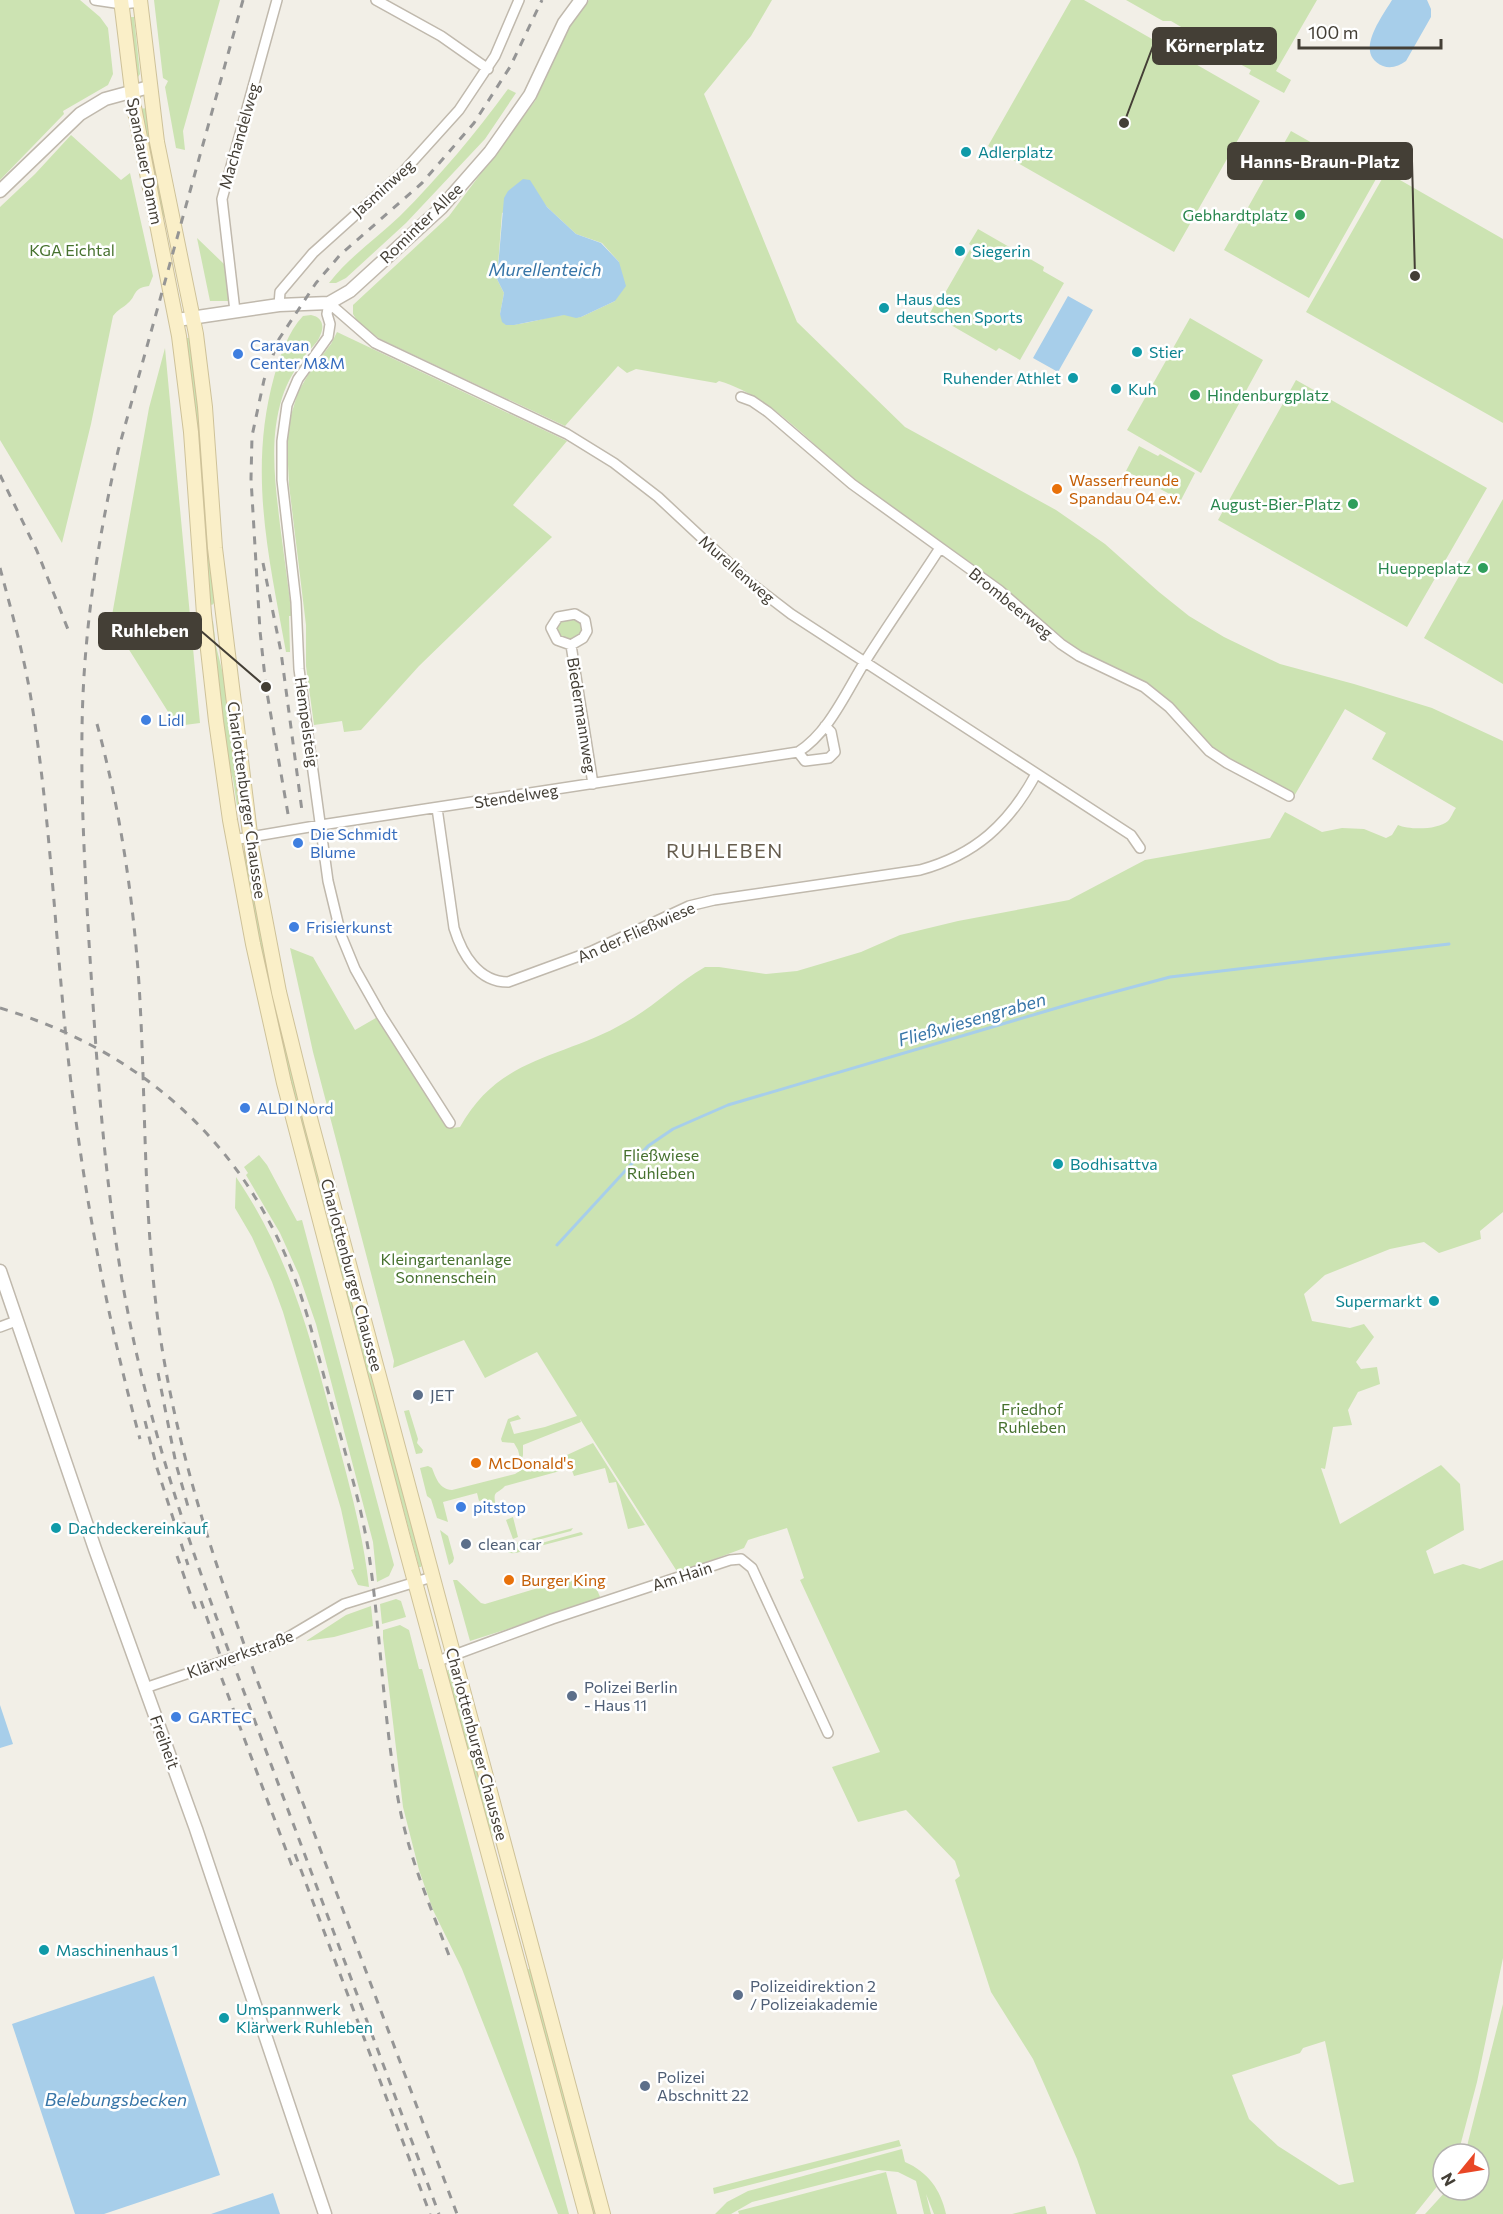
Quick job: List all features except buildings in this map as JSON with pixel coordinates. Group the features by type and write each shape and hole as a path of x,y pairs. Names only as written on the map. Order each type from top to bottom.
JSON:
{"main road":[{"name":"Spandauer Damm","path":"140,1 157,142 194,317"},
{"name":"Spandauer Damm","path":"122,2 131,91 177,320"},
{"name":"Charlottenburger Chaussee","path":"194,317 205,407 220,591 251,836 269,941 299,1077 603,2214"},
{"name":"Charlottenburger Chaussee","path":"177,320 191,432 210,668 233,840 273,1037 415,1582 586,2214"}],"street":[{"path":"95,0 140,1"},
{"name":"Machandelweg","path":"235,311 222,199 277,0"},
{"path":"376,0 441,36 488,69"},
{"name":"Jasminweg","path":"279,305 280,292 313,253 421,154 459,110 488,69 519,0"},
{"name":"Rominter Allee","path":"177,320 279,305 329,303 350,291 441,208 490,152 530,95 564,23 581,0"},
{"path":"0,190 80,114 105,99 149,87"},
{"name":"Murellenweg","path":"329,303 375,343 567,434 614,463 658,497 772,600 1131,835 1140,848"},
{"name":"Hempelsteig","path":"329,303 328,337 298,379 286,405 282,441 282,480 296,610 299,669 328,881 341,935 355,969 450,1123"},
{"name":"Brombeerweg","path":"741,397 752,401 768,412 852,484 999,590 1061,644 1079,656 1144,687 1157,696 1209,751 1289,796"},
{"path":"798,752 815,739 825,726 940,548"},
{"name":"Biedermannweg","path":"571,645 593,784"},
{"name":"Stendelweg","path":"233,840 798,752 805,761 829,758 835,752 831,732 825,726"},
{"name":"An der Fließwiese","path":"437,808 454,928 460,947 479,972 495,980 508,982 582,956 688,906 714,900 910,872 938,865 972,848 997,828 1018,804 1036,774"},
{"name":"Freiheit","path":"0,1271 227,1920 325,2214"},
{"path":"0,1327 16,1321"},
{"name":"Am Hain","path":"438,1661 552,1619 730,1560 741,1559 752,1568 828,1733"},
{"name":"Klärwerkstraße","path":"145,1688 280,1642 344,1604 432,1576"}],"green space":[{"path":"0,0 80,0 100,17 108,28 113,74 108,85 63,111 64,114 0,180"},
{"path":"154,0 220,0 183,131 185,150 176,148 165,87 168,81 163,78"},
{"path":"589,0 772,0 751,36 704,94 797,322 905,427 1056,510 1105,544 1189,616 1224,637 1280,664 1432,708 1503,741 1503,1212 1480,1231 1481,1239 1439,1253 1424,1242 1390,1249 1325,1275 1304,1294 1312,1321 1350,1328 1364,1324 1374,1337 1356,1362 1361,1369 1377,1367 1380,1384 1358,1392 1348,1410 1352,1425 1333,1427 1325,1469 1321,1468 1340,1524 1441,1465 1460,1484 1464,1530 1426,1551 1434,1574 1463,1564 1480,1569 1503,1560 1503,1958 1477,2082 1461,2142 1431,2142 1431,2194 1415,2214 1096,2214 1077,2159 1033,2059 991,1992 955,1880 960,1876 955,1861 906,1810 858,1822 832,1767 880,1752 800,1580 804,1578 787,1528 748,1540 744,1548 678,1573 580,1419 581,1422 523,1445 521,1462 514,1443 502,1442 508,1419 518,1415 521,1419 510,1422 514,1434 577,1416 537,1352 485,1378 464,1340 393,1368 394,1361 313,1052 290,948 313,957 355,1030 381,1015 452,1128 460,1127 476,1103 494,1085 513,1072 626,1022 705,967 766,974 797,971 861,952 900,935 958,921 1069,900 1145,860 1270,838 1285,812 1322,832 1342,828 1364,829 1386,838 1392,835 1398,825 1423,828 1443,824 1449,820 1456,808 1372,759 1386,733 1345,709 1293,798 1227,759 1208,744 1176,708 1155,689 1087,655 1066,641 990,577 864,488 778,413 739,389 719,381 716,383 636,369 627,373 618,366 565,426 380,339 359,324 353,314 353,305 449,216 535,101 569,27","holes":["540,198 576,234 602,243 619,262 615,301 581,317 563,315 507,325 500,314 504,293 497,279 502,213","1325,2041 1354,2182 1339,2185 1278,2146 1249,2119 1232,2075 1300,2053 1303,2048"]},
{"path":"1071,0 1084,0 1260,101 1174,252 988,146"},
{"path":"1126,0 1317,0 1276,71 1291,80 1284,93 1249,74 1251,70 1201,43 1198,37 1171,21 1163,21"},
{"path":"128,17 134,17 140,74 136,80"},
{"path":"508,89 516,93 485,139 406,223 346,278 336,283 329,283 429,186"},
{"path":"147,108 167,213 162,218 139,109"},
{"name":"Gebhardtplatz","path":"1291,131 1376,179 1309,298 1224,250"},
{"name":"KGA Eichtal","path":"71,135 121,180 130,173 153,276 149,286 137,290 131,300 113,316 91,424 62,543 0,440 0,207"},
{"path":"1386,172 1503,239 1503,423 1306,312"},
{"path":"978,229 1044,267 1043,271 1064,283 1020,360 999,348 996,351 930,313 938,298 941,300 972,246 969,244"},
{"path":"197,238 224,264 229,301 210,301"},
{"path":"311,315 320,320 322,332 286,386 278,414 274,445 276,493 292,616 289,616 290,652 286,652 273,583 264,515 263,447 266,412 282,353 298,322 303,316"},
{"name":"Hindenburgplatz","path":"1190,318 1263,360 1201,473 1127,430"},
{"path":"337,332 567,441 513,505 552,537 419,666 361,730 344,732 342,721 314,725 306,666 306,625 289,485 287,444 289,422 298,392"},
{"path":"185,338 191,338 200,410 215,602 212,605 210,604"},
{"path":"165,348 200,723 177,726 111,621 149,408"},
{"name":"August-Bier-Platz","path":"1296,380 1487,488 1407,627 1218,520"},
{"path":"1139,446 1158,456 1160,454 1195,473 1181,500 1126,471"},
{"name":"Hueppeplatz","path":"1503,499 1503,684 1424,638"},
{"path":"569,617 581,621 584,628 580,635 569,639 560,636 556,628 562,620"},
{"path":"210,621 213,621 223,674 240,805 237,806 226,755"},
{"path":"246,848 327,1205 325,1207 322,1207 279,1030 243,853"},
{"path":"259,1155 267,1165 297,1221 302,1220 394,1565 389,1576 377,1582 373,1542 316,1324 299,1275 280,1233 246,1175 248,1173 244,1167"},
{"path":"236,1177 271,1237 307,1329 354,1506 369,1587 358,1585 351,1570 354,1569 341,1509 283,1312 252,1237 235,1208"},
{"path":"332,1222 423,1563 421,1567 419,1567 326,1223"},
{"path":"409,1410 418,1439 417,1443 423,1450 422,1453 416,1454 404,1411"},
{"path":"593,1443 645,1525 628,1529 616,1482 609,1483 605,1468 574,1476 571,1468 505,1486 495,1495 496,1507 489,1509 487,1499 479,1501 477,1493 443,1502 448,1522 437,1518 431,1499 427,1496 420,1468 428,1466 432,1468 441,1485 452,1490 515,1474 526,1467 530,1472"},
{"path":"513,1517 518,1537 513,1539 506,1520"},
{"path":"573,1528 571,1531 530,1542 519,1552 509,1553 504,1549 505,1546"},
{"path":"440,1530 448,1536 454,1558 449,1565"},
{"path":"581,1532 582,1535 536,1547 538,1544"},
{"path":"591,1576 601,1599 470,1641 453,1580 457,1580 481,1603 485,1604 538,1588 540,1582 544,1583 545,1587"},
{"path":"396,1599 401,1601 406,1617 382,1624 380,1604"},
{"path":"371,1606 373,1626 334,1637 306,1641 346,1615"},
{"path":"400,1625 409,1630 419,1669 422,1669 569,2214 558,2214 462,1969 433,1910 419,1870 403,1807 383,1638 383,1630"},
{"path":"451,1669 522,1936 497,1845 486,1822 446,1671"},
{"path":"532,1968 597,2214 592,2214 526,1970"},
{"path":"1503,2004 1503,2214 1425,2214 1436,2202 1491,2202 1491,2142 1468,2142"},
{"path":"899,2140 901,2146 714,2194 713,2188"},
{"path":"902,2149 905,2162 927,2177 937,2190 946,2214 934,2214 926,2194 931,2214 924,2214 916,2181 898,2172 878,2170 752,2202 731,2214 715,2214 727,2202 748,2191"},
{"path":"886,2172 897,2214 739,2214 738,2211"},
{"path":"1045,2206 1047,2214 1012,2214"}],"water":[{"path":"1392,0 1427,0 1431,9 1431,17 1406,61 1398,66 1389,67 1374,60 1370,53 1370,44 1377,25"},
{"name":"Murellenteich","path":"523,179 530,180 547,207 576,234 601,243 619,262 626,286 615,301 576,318 564,315 514,325 506,325 502,322 500,314 504,293 497,279 504,198 508,191"},
{"path":"1068,296 1093,310 1058,372 1033,358"},
{"path":"0,1705 13,1744 0,1748"},
{"name":"Belebungsbecken","path":"154,1976 220,2175 104,2214 75,2214 12,2024"},
{"path":"273,2193 280,2214 211,2214"}],"waterway":[{"name":"Fließwiesengraben","path":"557,1245 648,1146 673,1129 728,1105 1077,1002 1170,977 1449,944"}],"railway":[{"path":"243,0 118,451 92,590 83,695 82,784 89,942 100,1099 111,1204 127,1308 149,1404 174,1492 218,1622 439,2214"},
{"path":"288,814 266,687 260,631 251,479 252,436 264,380 279,339 316,283 340,255 422,183 474,123 510,67 542,0"},
{"path":"0,475 37,551 69,632"},
{"path":"263,563 281,652 302,811"},
{"path":"0,568 26,671 39,752 71,1083 84,1173 108,1307 140,1439"},
{"path":"97,724 119,820 133,918 139,984 146,1178 158,1323 166,1371 189,1473 237,1623 457,2214"},
{"path":"0,1008 47,1025 91,1045 132,1070 170,1098 204,1131 235,1167 261,1208 284,1252 309,1320 360,1508 368,1548 389,1741 399,1804 415,1863 450,1958"},
{"path":"158,1373 176,1464 189,1510"},
{"path":"145,1421 157,1468 188,1565"},
{"path":"177,1556 198,1616"},
{"path":"201,1601 226,1672"},
{"path":"216,1663 292,1866"},
{"path":"295,1854 430,2214"}],"place":[{"name":"Körnerplatz","path":"1124,123"},
{"name":"Adlerplatz","path":"966,152"},
{"name":"Gebhardtplatz","path":"1300,215"},
{"name":"Siegerin","path":"960,251"},
{"name":"Hanns-Braun-Platz","path":"1415,276"},
{"name":"Haus des deutschen Sports","path":"884,308"},
{"name":"Stier","path":"1137,352"},
{"name":"Caravan Center M&M","path":"238,354"},
{"name":"Ruhender Athlet","path":"1073,378"},
{"name":"Kuh","path":"1116,389"},
{"name":"Hindenburgplatz","path":"1195,395"},
{"name":"Wasserfreunde Spandau 04 e.v.","path":"1057,489"},
{"name":"August-Bier-Platz","path":"1353,504"},
{"name":"Hueppeplatz","path":"1483,568"},
{"name":"Ruhleben","path":"266,687"},
{"name":"Lidl","path":"146,720"},
{"name":"Die Schmidt Blume","path":"298,843"},
{"name":"Frisierkunst","path":"294,927"},
{"name":"ALDI Nord","path":"245,1108"},
{"name":"Bodhisattva","path":"1058,1164"},
{"name":"Supermarkt","path":"1434,1301"},
{"name":"JET","path":"418,1395"},
{"name":"McDonald's","path":"476,1463"},
{"name":"pitstop","path":"461,1507"},
{"name":"Dachdeckereinkauf","path":"56,1528"},
{"name":"clean car","path":"466,1544"},
{"name":"Burger King","path":"509,1580"},
{"name":"Polizei Berlin - Haus 11","path":"572,1696"},
{"name":"GARTEC","path":"176,1717"},
{"name":"Maschinenhaus 1","path":"44,1950"},
{"name":"Polizeidirektion 2 / Polizeiakademie","path":"738,1995"},
{"name":"Umspannwerk Klärwerk Ruhleben","path":"224,2018"},
{"name":"Polizei Abschnitt 22","path":"645,2086"}],"district":[{"name":"RUHLEBEN","path":"725,851"}],"park label":[{"name":"Fließwiese Ruhleben","path":"661,1164"},
{"name":"Kleingartenanlage Sonnenschein","path":"446,1268"},
{"name":"Friedhof Ruhleben","path":"1032,1418"}]}
